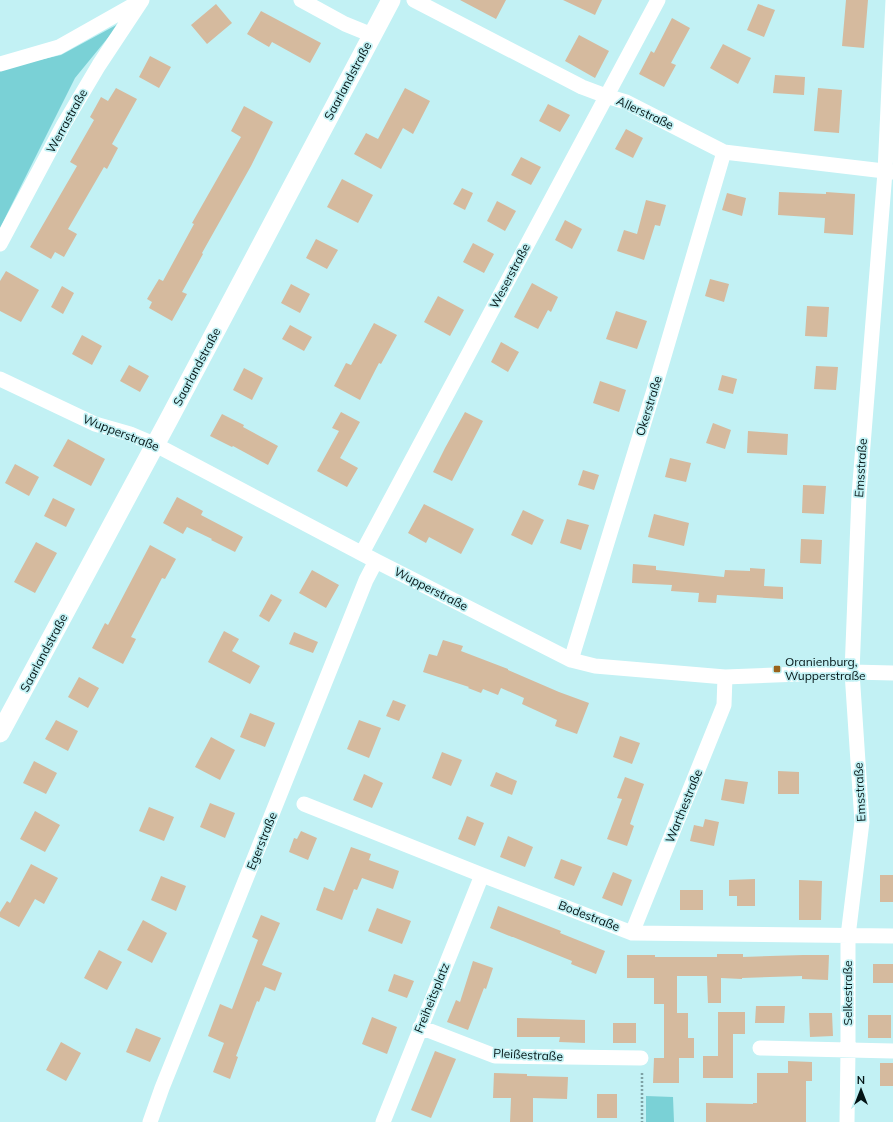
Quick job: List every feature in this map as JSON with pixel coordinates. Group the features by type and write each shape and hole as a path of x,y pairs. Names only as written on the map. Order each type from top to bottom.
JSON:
{"street":[{"path":"301,0 345,24 372,35"},
{"name":"Saarlandstraße","path":"0,734 156,445 391,0"},
{"name":"Allerstraße","path":"414,0 582,87 626,102 724,152 889,172"},
{"name":"Weserstraße","path":"362,553 658,0"},
{"name":"Emsstraße","path":"848,936 862,822 852,672 859,495 889,172 893,0"},
{"name":"Werrastraße","path":"0,64 59,47 141,1"},
{"name":"Werrastraße","path":"0,244 64,124 99,65 141,1"},
{"name":"Okerstraße","path":"571,660 724,152"},
{"name":"Wupperstraße","path":"0,379 95,424 130,434 156,445 376,561 571,660 595,666 725,677 852,672 893,673"},
{"name":"Egerstraße","path":"150,1122 165,1081 363,587 376,561"},
{"name":"Warthestraße","path":"632,933 724,705 725,677"},
{"name":"Bodestraße","path":"304,804 632,933 893,936"},
{"name":"Freiheitsplatz","path":"383,1122 482,875"},
{"name":"Selkestraße","path":"847,1122 848,936"},
{"name":"Pleißestraße","path":"420,1027 496,1056 641,1058"},
{"path":"760,1048 893,1051"}],"path":[{"path":"641,1058 642,1122"}],"shaded area":[{"path":"120,23 75,78 0,228 0,69 61,55"},
{"path":"646,1096 673,1097 674,1122 646,1122"}],"building":[{"path":"460,0 506,0 496,19"},
{"path":"563,0 602,0 595,15"},
{"path":"846,0 868,0 864,48 842,46"},
{"path":"216,4 232,23 207,44 191,25"},
{"path":"758,4 775,10 764,37 747,30"},
{"path":"261,11 321,43 310,63 272,42 269,47 247,34"},
{"path":"672,18 690,28 671,63 676,65 664,87 639,74 651,51 654,53"},
{"path":"579,35 609,51 595,78 565,61"},
{"path":"723,44 751,58 738,84 710,68"},
{"path":"150,56 171,67 159,88 139,77"},
{"path":"775,75 805,77 804,95 773,93"},
{"path":"116,88 137,99 112,144 118,148 107,169 104,167 68,229 77,234 64,257 55,252 51,259 30,247 77,166 70,162 94,120 90,117 101,97 108,101"},
{"path":"405,88 430,101 413,134 403,128 381,169 354,154 366,133 378,139"},
{"path":"818,88 842,90 839,133 814,131"},
{"path":"548,104 570,115 560,132 539,121"},
{"path":"244,106 273,122 251,166 182,292 187,294 172,321 149,308 152,302 147,299 159,279 163,281 194,224 192,223 241,137 231,131"},
{"path":"626,129 643,138 633,158 615,149"},
{"path":"521,157 541,167 531,185 511,175"},
{"path":"342,179 373,195 358,223 327,207"},
{"path":"462,188 473,193 465,210 453,204"},
{"path":"779,192 826,194 826,192 855,194 853,235 824,233 825,218 778,215"},
{"path":"727,193 746,198 742,216 722,210"},
{"path":"646,200 666,205 660,226 655,225 644,260 617,251 624,230 637,234"},
{"path":"497,201 516,211 505,231 487,221"},
{"path":"565,220 582,229 572,249 555,240"},
{"path":"316,239 338,250 327,269 306,258"},
{"path":"473,243 494,254 484,273 463,262"},
{"path":"6,271 39,290 21,322 0,311 0,281"},
{"path":"710,279 729,284 724,302 705,296"},
{"path":"532,283 558,297 551,312 548,310 538,329 514,317"},
{"path":"291,284 310,294 300,313 281,303"},
{"path":"62,286 74,293 63,314 51,307"},
{"path":"438,296 464,310 450,336 424,322"},
{"path":"807,306 829,307 827,337 805,336"},
{"path":"616,311 647,321 637,349 606,339"},
{"path":"374,323 397,335 381,364 379,363 360,400 334,386 346,363 351,365"},
{"path":"290,325 312,337 304,351 282,339"},
{"path":"82,335 102,346 92,365 72,354"},
{"path":"501,342 519,352 508,372 491,362"},
{"path":"129,365 149,376 140,392 120,381"},
{"path":"816,366 838,367 836,390 814,389"},
{"path":"244,368 263,378 252,400 233,390"},
{"path":"722,375 737,379 733,394 718,390"},
{"path":"600,381 626,390 619,412 593,403"},
{"path":"341,412 360,422 340,458 358,468 347,487 317,471 339,431 332,428"},
{"path":"465,412 483,421 452,481 433,472"},
{"path":"222,414 244,425 243,427 278,446 268,465 233,446 232,447 210,436"},
{"path":"713,423 731,430 725,449 706,443"},
{"path":"748,431 788,434 787,455 747,453"},
{"path":"68,439 105,459 91,486 53,466"},
{"path":"670,458 691,463 686,482 665,477"},
{"path":"15,464 39,477 29,496 5,483"},
{"path":"583,470 599,475 594,490 578,485"},
{"path":"803,485 826,486 824,514 802,513"},
{"path":"177,497 203,511 201,515 243,537 235,552 187,527 183,534 163,523"},
{"path":"53,498 75,509 66,527 44,516"},
{"path":"424,504 474,529 461,554 429,537 426,543 408,533"},
{"path":"523,510 544,520 532,545 511,535"},
{"path":"654,514 689,523 684,546 648,537"},
{"path":"567,519 589,525 581,550 560,543"},
{"path":"801,539 822,540 821,564 800,563"},
{"path":"36,542 57,553 35,593 14,582"},
{"path":"150,545 176,559 165,579 162,578 131,637 136,639 123,664 92,648 105,623 108,625"},
{"path":"633,564 656,566 656,570 724,577 725,570 750,571 750,568 765,569 764,586 783,587 783,599 717,595 716,603 698,602 699,593 671,591 672,585 632,583"},
{"path":"312,570 339,585 326,608 299,593"},
{"path":"271,594 282,600 269,622 259,616"},
{"path":"224,631 239,639 232,651 260,666 250,684 208,662"},
{"path":"294,632 318,642 313,653 289,644"},
{"path":"443,640 463,646 461,651 589,703 577,734 555,726 557,720 522,704 524,698 501,688 498,695 483,689 481,693 468,688 469,687 423,672 429,654 437,656"},
{"path":"79,677 99,688 88,708 68,697"},
{"path":"393,700 406,705 399,721 386,716"},
{"path":"250,713 275,723 265,747 240,737"},
{"path":"56,720 78,731 68,751 45,739"},
{"path":"359,720 381,728 369,758 347,749"},
{"path":"620,736 640,743 632,764 613,757"},
{"path":"211,737 235,750 220,780 195,767"},
{"path":"442,752 462,760 451,786 432,778"},
{"path":"34,761 57,773 46,794 23,783"},
{"path":"778,771 799,772 799,794 778,794"},
{"path":"496,772 517,781 512,795 490,786"},
{"path":"364,774 383,783 372,808 353,800"},
{"path":"625,777 644,784 630,824 634,826 627,846 607,839 622,799 617,798"},
{"path":"725,779 748,782 744,804 721,800"},
{"path":"210,803 235,813 225,838 200,827"},
{"path":"149,807 174,817 164,841 139,831"},
{"path":"35,811 60,825 45,852 20,839"},
{"path":"467,816 484,823 475,846 458,839"},
{"path":"705,819 719,822 714,846 690,841 694,825 703,827"},
{"path":"301,831 317,838 308,860 289,852 294,838 297,839"},
{"path":"508,836 533,847 525,867 500,857"},
{"path":"351,847 371,854 369,860 399,871 393,889 362,878 357,890 354,889 342,920 316,910 324,887 334,891"},
{"path":"561,859 582,867 574,886 554,878"},
{"path":"31,864 58,878 44,904 35,899 19,927 0,917 0,912 7,901 10,903"},
{"path":"613,872 632,880 622,906 602,898"},
{"path":"880,875 893,875 893,902 880,902"},
{"path":"161,876 186,886 176,911 151,900"},
{"path":"755,879 755,906 737,906 737,896 729,896 729,880"},
{"path":"799,880 822,881 821,920 799,920"},
{"path":"680,890 703,890 703,910 680,910"},
{"path":"498,906 561,931 560,933 605,951 596,974 571,964 572,961 490,928"},
{"path":"377,908 411,921 402,944 368,931"},
{"path":"261,915 280,923 262,965 282,973 275,991 265,987 259,1002 257,1001 236,1056 238,1057 230,1079 213,1072 224,1043 208,1036 220,1004 232,1009 258,940 252,937"},
{"path":"143,920 167,933 152,963 127,950"},
{"path":"99,950 122,962 107,990 84,978"},
{"path":"717,954 743,954 743,957 829,955 828,980 802,979 802,976 742,979 721,978 721,1003 708,1003 707,976 677,976 677,1013 688,1013 688,1038 694,1038 694,1058 679,1058 679,1083 653,1083 654,1058 664,1058 664,1004 654,1004 654,978 627,978 627,955 655,955 655,957 717,957"},
{"path":"473,961 493,968 486,989 484,988 468,1030 447,1022 456,1000 460,1002"},
{"path":"873,964 893,964 893,983 873,983"},
{"path":"394,974 414,981 407,998 388,991"},
{"path":"756,1006 785,1006 784,1023 755,1023"},
{"path":"718,1012 745,1012 745,1034 733,1034 733,1078 703,1078 703,1056 718,1056"},
{"path":"809,1013 832,1013 833,1036 810,1037"},
{"path":"868,1015 891,1015 891,1038 868,1038"},
{"path":"372,1017 397,1027 387,1054 362,1044"},
{"path":"517,1018 585,1020 585,1043 559,1042 560,1037 517,1037"},
{"path":"613,1023 636,1023 636,1043 613,1043"},
{"path":"136,1028 161,1038 150,1062 126,1052"},
{"path":"61,1042 81,1053 66,1081 46,1070"},
{"path":"435,1051 456,1059 431,1118 411,1110"},
{"path":"788,1061 812,1062 812,1081 806,1081 806,1122 706,1122 706,1103 757,1103 757,1073 788,1073"},
{"path":"880,1063 893,1063 893,1086 880,1086"},
{"path":"494,1073 527,1074 527,1076 568,1077 567,1099 533,1098 533,1122 510,1122 511,1098 493,1098"},
{"path":"597,1094 617,1094 617,1118 597,1118"}],"place":[{"name":"Oranienburg, Wupperstraße","path":"777,669"}]}
